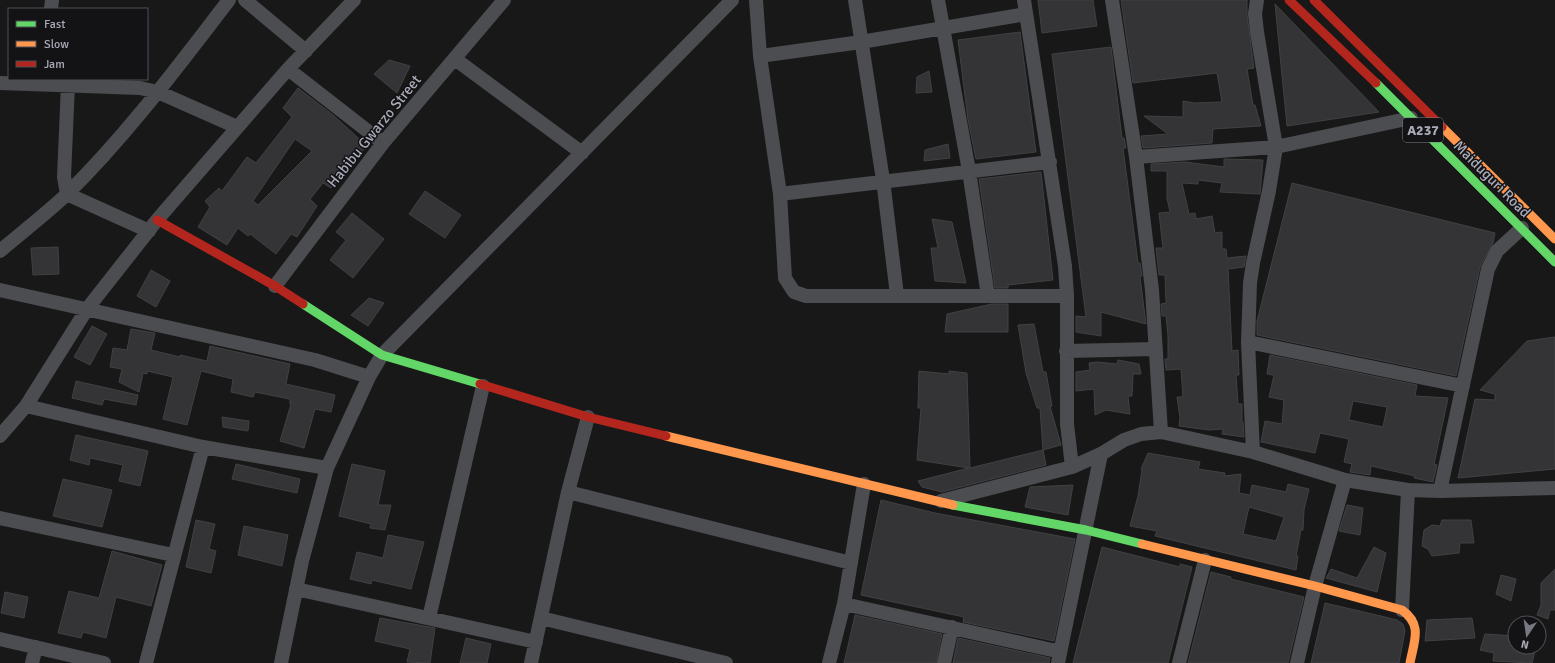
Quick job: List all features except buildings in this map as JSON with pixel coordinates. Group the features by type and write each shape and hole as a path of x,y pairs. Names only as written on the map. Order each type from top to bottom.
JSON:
{"main road":[{"name":"Maiduguri Road","path":"1289,0 1411,118 1555,262"},
{"name":"Maiduguri Road","path":"1314,0 1555,239"},
{"path":"157,220 275,286 382,355 588,417 936,502 1086,530 1315,586 1402,610 1412,618 1416,630 1410,663"}],"street":[{"path":"0,251 67,194 158,92 230,0"},
{"path":"245,0 306,51"},
{"path":"0,436 26,406 87,309 157,220 288,69 354,0"},
{"name":"Habibu Gwarzo Street","path":"275,286 383,143 504,0"},
{"path":"281,663 296,589 327,468 369,377 382,355 732,0"},
{"path":"756,0 760,56 780,194 784,278 794,292 806,296 1067,296"},
{"path":"854,0 883,180 897,295"},
{"path":"938,0 988,296"},
{"path":"1112,0 1136,157 1152,290 1161,432"},
{"path":"1253,452 1248,342 1250,283 1253,263 1270,191 1276,147 1256,26 1255,14 1257,0"},
{"path":"760,56 861,42 943,28 1025,7 1065,266 1067,296 1067,424 1072,468"},
{"path":"455,59 582,153"},
{"path":"288,69 383,143"},
{"path":"0,83 41,81 140,88 158,92 237,127"},
{"path":"67,194 64,177 68,84"},
{"path":"1136,157 1276,147 1411,118"},
{"path":"780,194 883,180 1050,162"},
{"path":"67,194 149,231"},
{"path":"1440,491 1488,269 1497,251 1522,228"},
{"path":"0,290 315,360 369,377"},
{"path":"1248,342 1463,386"},
{"path":"1066,351 1156,349"},
{"path":"429,618 483,386"},
{"path":"26,406 203,447 327,468"},
{"path":"531,663 568,492 588,417"},
{"path":"936,502 1072,468 1101,454 1124,440 1141,434 1161,432 1253,452 1345,480 1408,490 1440,491 1555,488"},
{"path":"146,663 173,555 203,447"},
{"path":"1058,663 1101,454"},
{"path":"1298,663 1315,586 1345,480"},
{"path":"829,663 844,604 864,484"},
{"path":"1402,610 1408,490"},
{"path":"568,492 851,562"},
{"path":"0,518 173,555"},
{"path":"1179,663 1205,560"},
{"path":"296,589 536,642"},
{"path":"844,604 952,626 1052,650 1060,649"},
{"path":"541,618 726,663"},
{"path":"944,663 952,626"},
{"path":"0,639 104,663"},
{"path":"32,663 36,648"}],"traffic: fast":[{"path":"1376,83 1555,262"},
{"path":"303,304 382,355 480,384"},
{"path":"953,505 1086,530 1142,544"}],"traffic: slow":[{"path":"1442,127 1555,239"},
{"path":"666,436 953,505"},
{"path":"1142,544 1315,586 1402,610 1409,616 1415,628 1415,641 1410,663"}],"traffic: jam":[{"path":"1289,0 1376,83"},
{"path":"1314,0 1442,127"},
{"path":"157,220 275,286 303,304"},
{"path":"480,384 588,417 666,436"}]}
